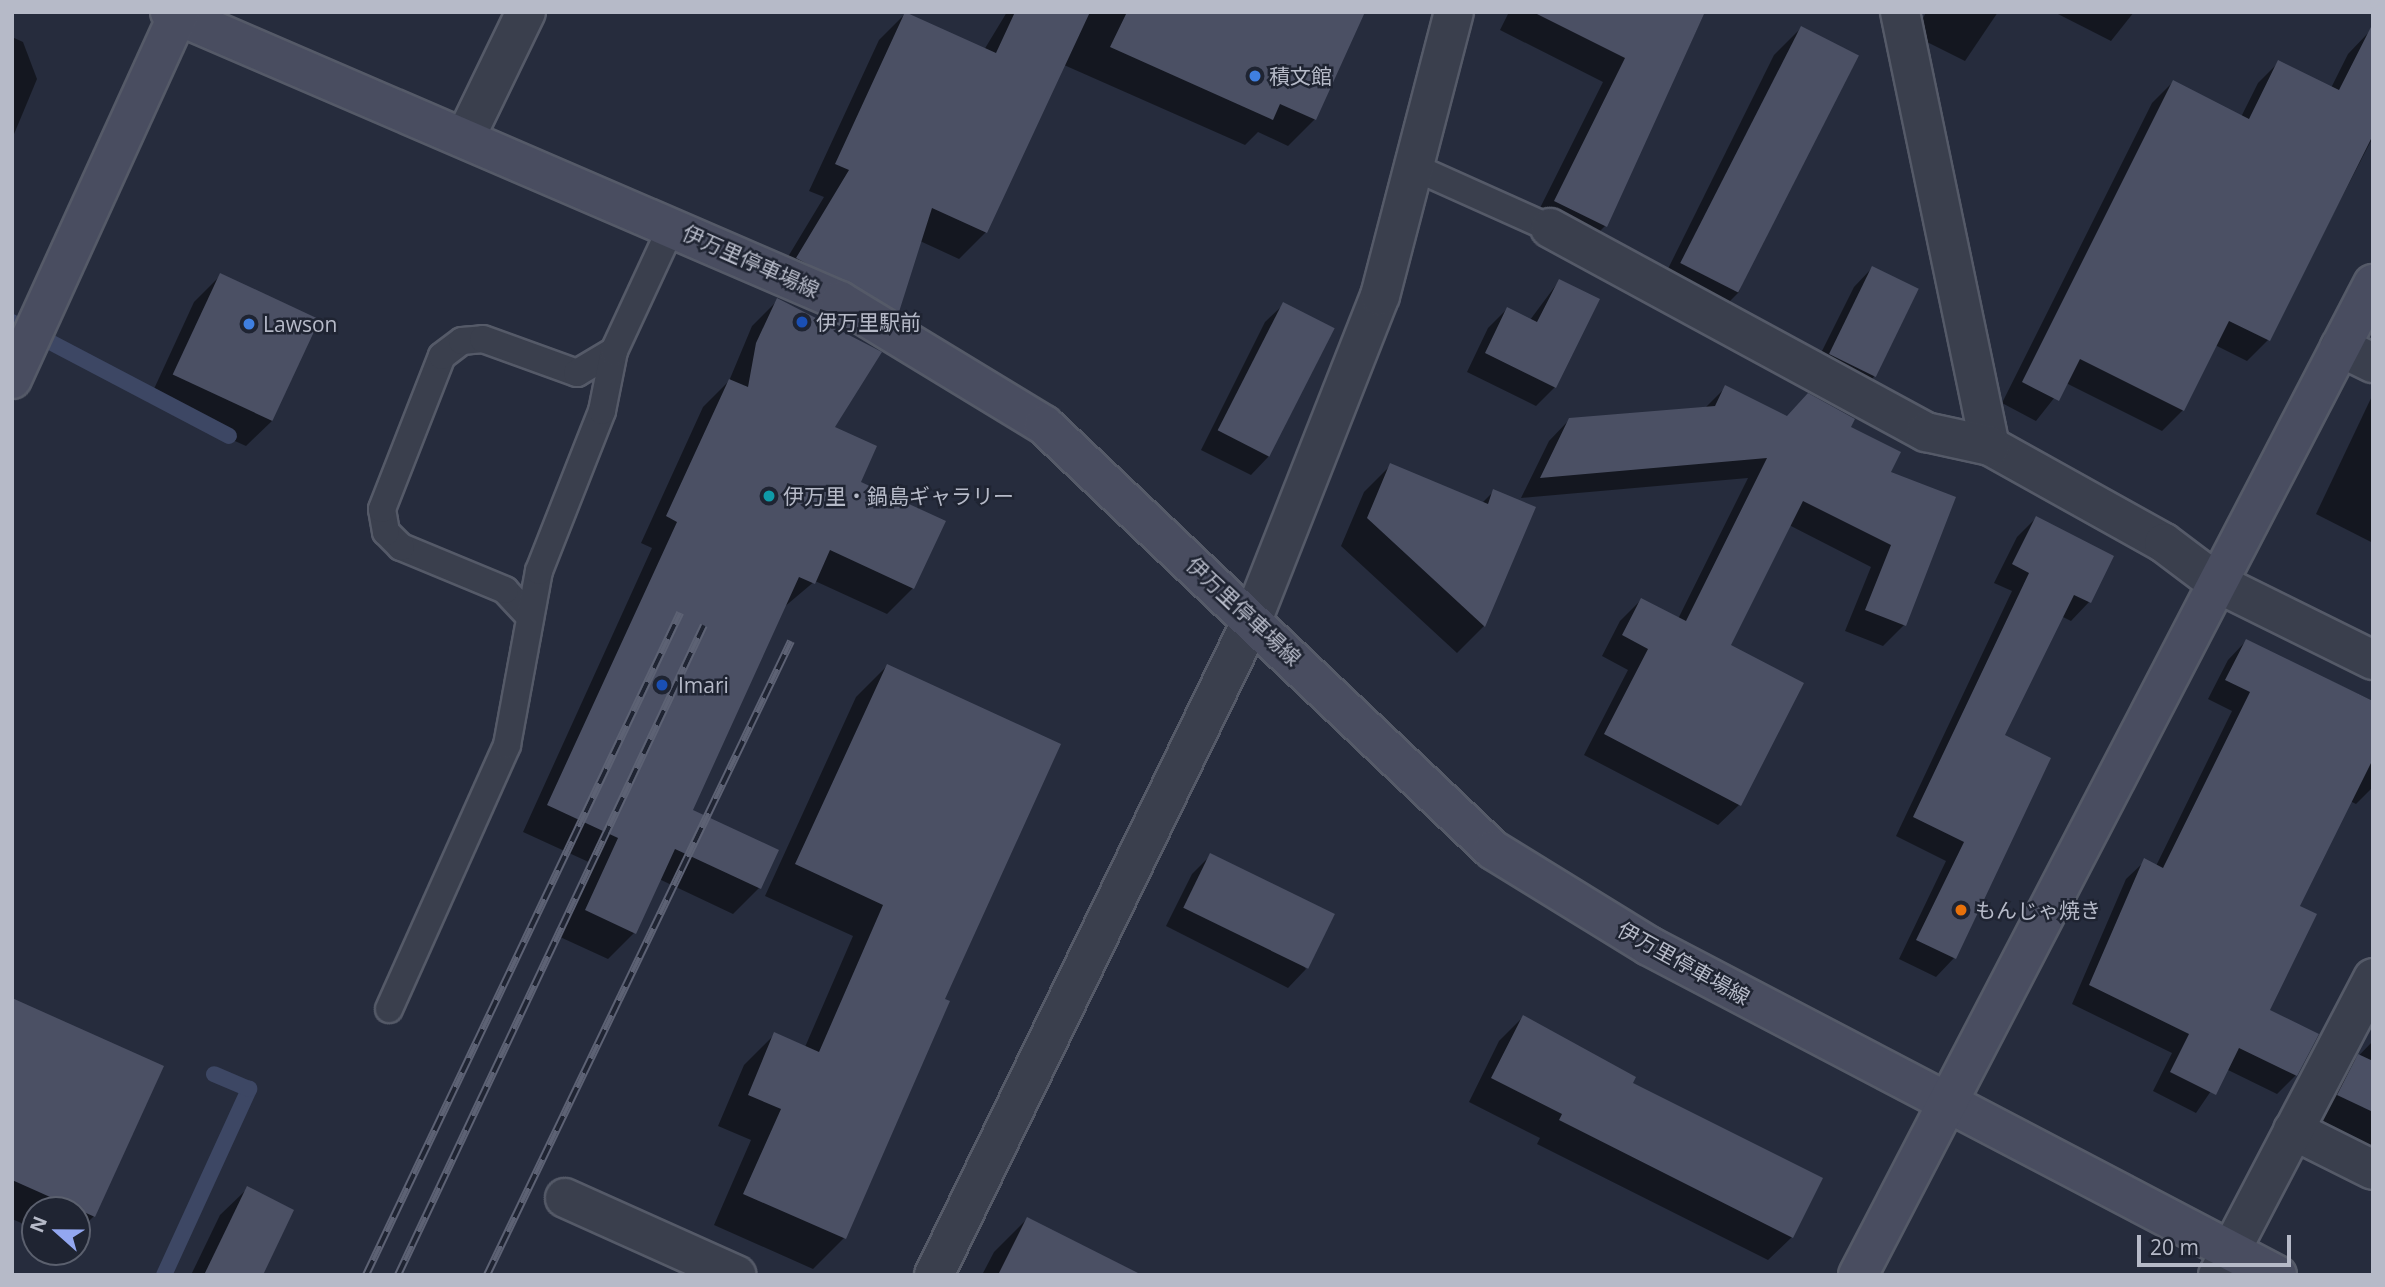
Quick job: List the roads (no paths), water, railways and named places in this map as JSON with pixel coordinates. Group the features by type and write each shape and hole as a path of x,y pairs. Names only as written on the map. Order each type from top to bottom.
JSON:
{"main road":[{"name":"伊万里停車場線","path":"176,13 840,301 1044,425 1253,618 1493,850 1649,946 1948,1102 2224,1263 2277,1275"},
{"path":"12,379 176,13"},
{"path":"1858,1275 2217,583 2356,355 2373,284"}],"street":[{"path":"465,138 526,12"},
{"path":"1900,12 1990,446"},
{"path":"934,1275 1253,618 1380,296 1418,169 1444,16"},
{"path":"1550,228 1926,432 1990,446 2164,543 2217,583 2373,660"},
{"path":"2224,1263 2373,978"},
{"path":"2293,1130 2373,1170"},
{"path":"565,1198 736,1275"}],"lane":[{"path":"1418,169 1550,228"},
{"path":"389,1009 506,745 521,692 528,617 539,571 602,411 614,351 672,226"},
{"path":"528,617 505,590 401,547 386,532 382,509 442,356 461,341 483,339 577,373 602,411"},
{"path":"577,373 614,351"},
{"path":"505,590 539,571"}],"waterway":[{"path":"12,322 229,436"},
{"path":"164,1275 249,1089 214,1074"}],"railway":[{"path":"366,1275 680,613"},
{"path":"398,1275 704,625"},
{"path":"487,1275 791,641"}],"place":[{"name":"積文館","path":"1255,76"},
{"name":"伊万里駅前","path":"802,322"},
{"name":"Lawson","path":"249,324"},
{"name":"伊万里・鍋島ギャラリー","path":"769,496"},
{"name":"Imari","path":"662,685"},
{"name":"もんじゃ焼き","path":"1961,910"}]}
